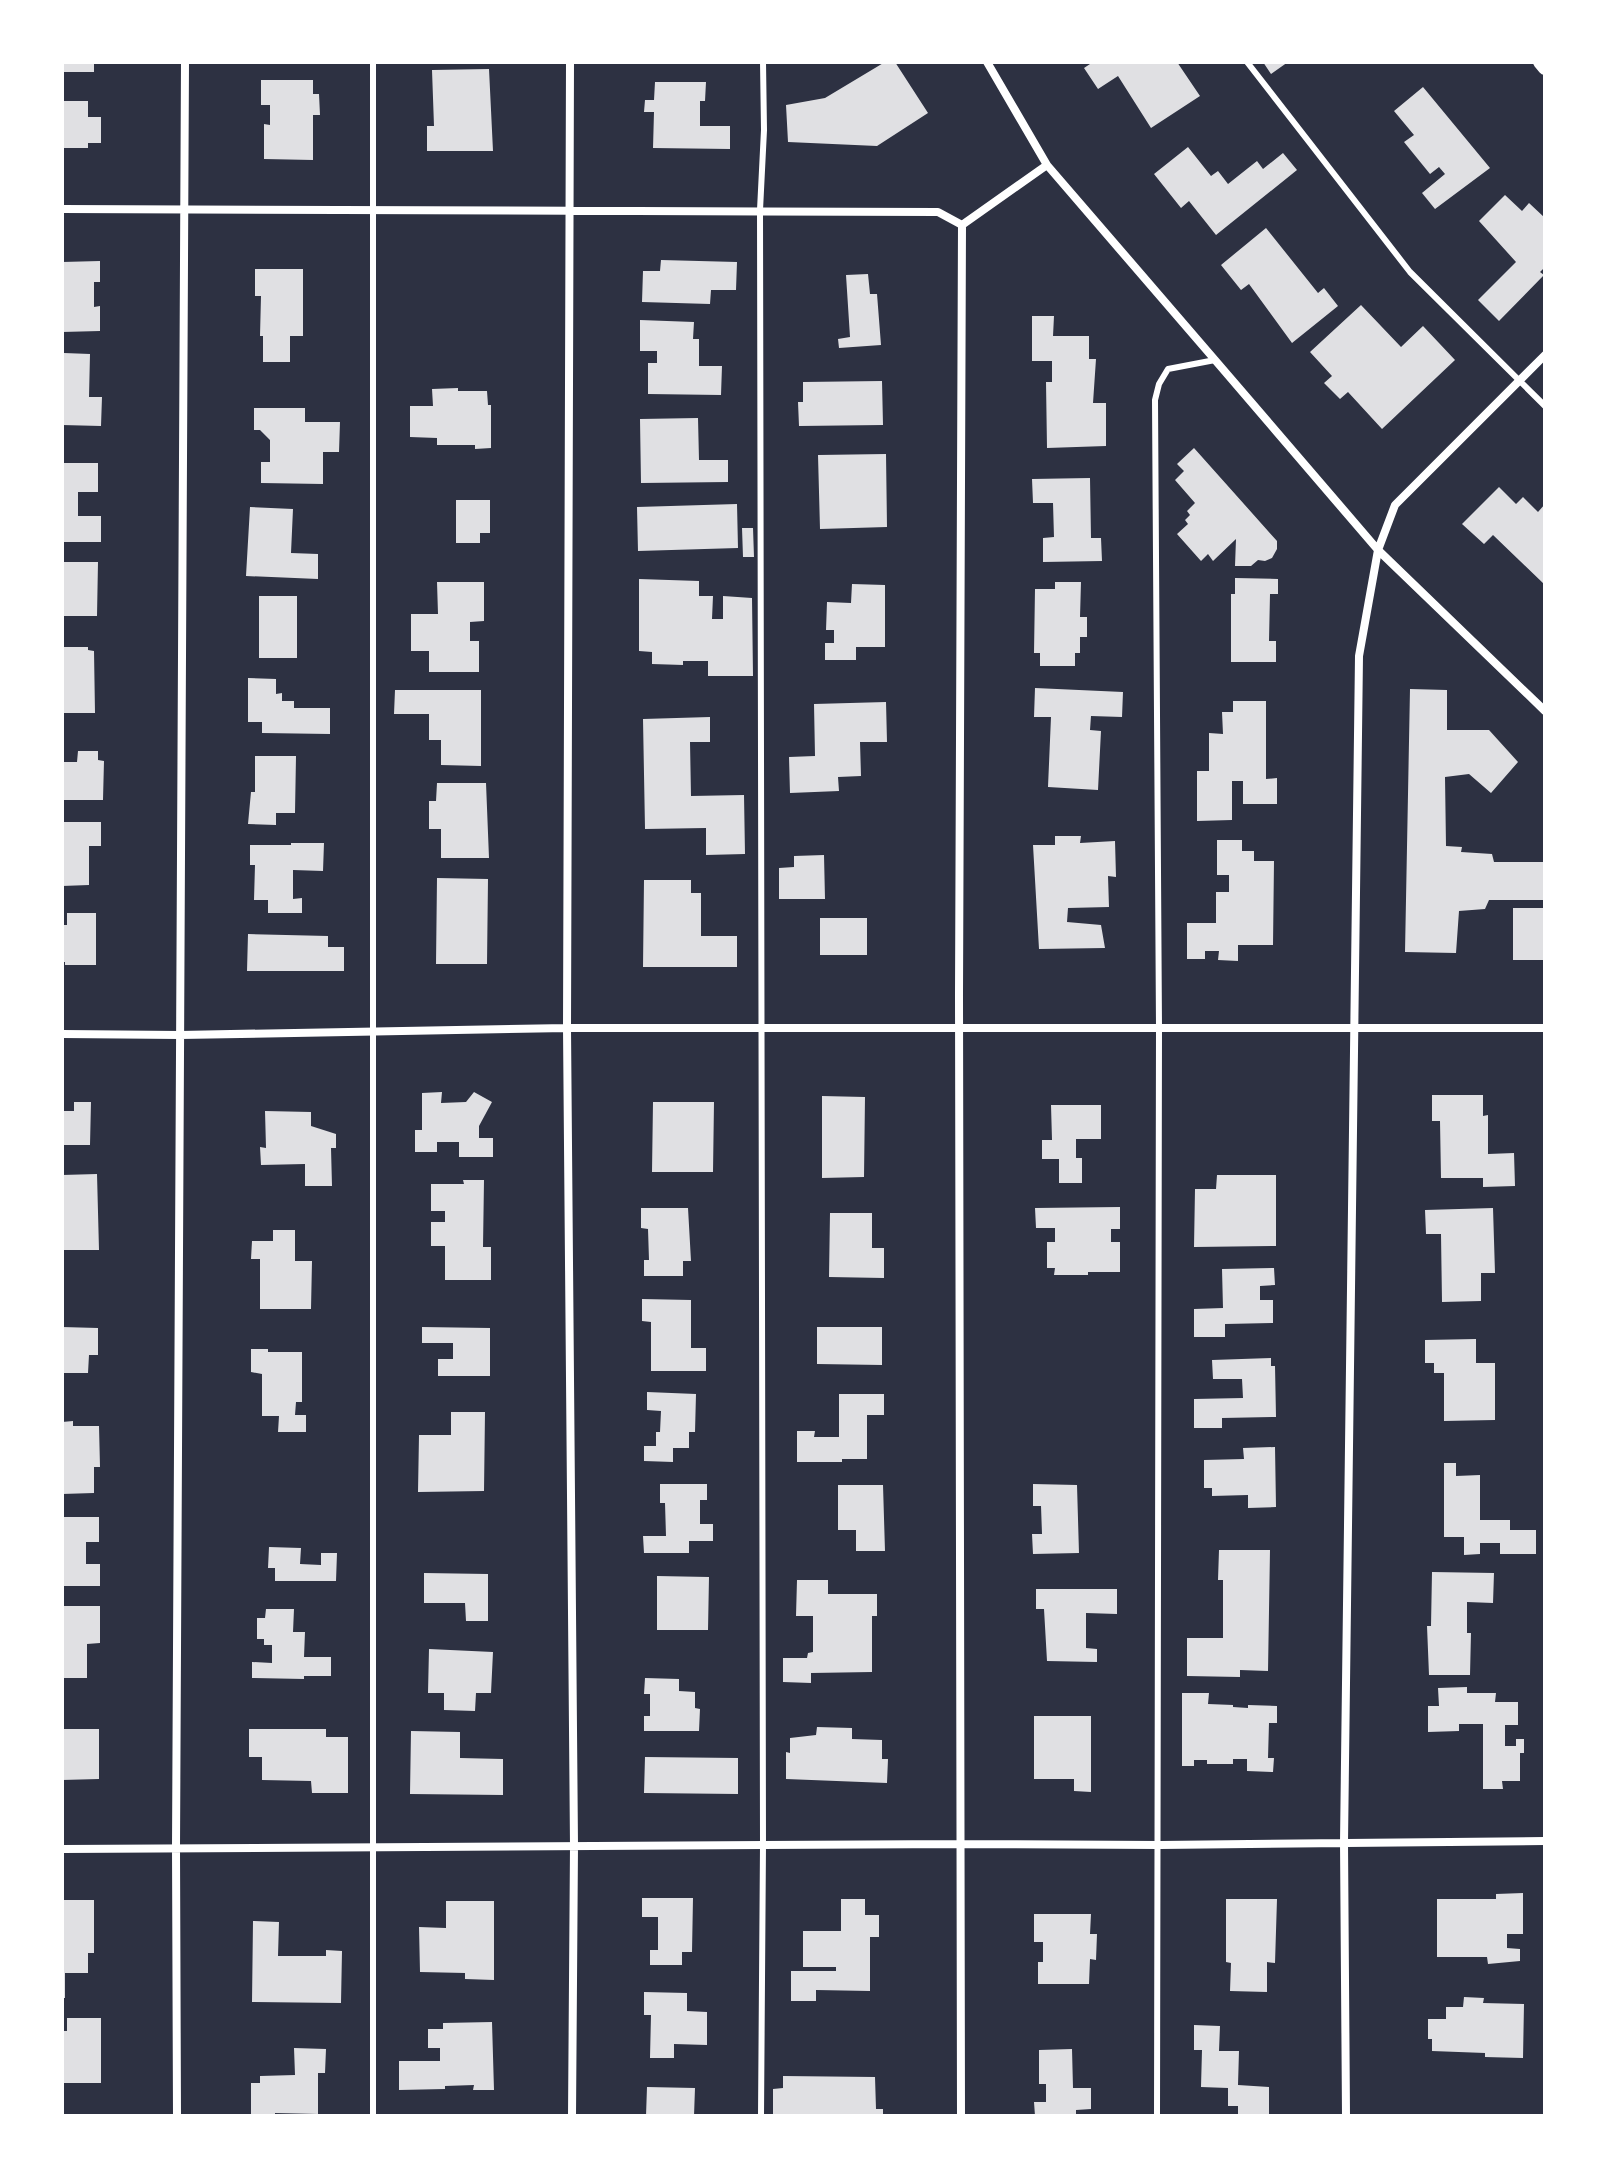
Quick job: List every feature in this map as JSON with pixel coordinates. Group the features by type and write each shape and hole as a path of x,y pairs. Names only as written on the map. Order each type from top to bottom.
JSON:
{"street":[{"path":"177,2116 185,62"},
{"path":"570,62 567,1028 574,1846 572,2116"},
{"path":"987,62 1047,165 1378,550 1545,711"},
{"path":"1540,62 1545,68"},
{"path":"962,225 1047,165"},
{"path":"62,209 938,212 962,225"},
{"path":"961,2116 962,225"},
{"path":"1346,2116 1344,1842 1359,656 1378,550 1395,505 1545,355"},
{"path":"62,1034 180,1035 567,1028 1545,1028"},
{"path":"62,1849 1545,1841"}],"lane":[{"path":"373,62 373,2116"},
{"path":"761,2116 760,210 763,62"},
{"path":"1247,62 1410,272 1545,406"},
{"path":"1157,2116 1160,1845 1155,400 1159,384 1168,369 1215,360"}],"building":[{"path":"62,62 94,62 94,72 62,72"},
{"path":"885,62 895,62 928,113 877,146 788,142 786,105 825,98"},
{"path":"1093,62 1177,62 1200,96 1151,128 1118,76 1098,89 1084,68"},
{"path":"1263,62 1288,62 1271,74"},
{"path":"489,69 493,151 427,151 427,126 434,126 432,70"},
{"path":"261,80 313,80 313,94 319,94 320,115 313,115 313,160 264,159 264,124 270,125 270,105 261,105"},
{"path":"655,82 706,82 705,101 700,101 700,126 730,126 730,149 653,148 654,112 644,112 645,100 654,100"},
{"path":"1423,87 1490,168 1435,209 1422,193 1445,174 1439,167 1430,174 1404,142 1414,135 1394,111"},
{"path":"62,101 88,101 88,117 101,117 101,143 88,143 88,148 63,148"},
{"path":"1188,147 1211,176 1218,171 1228,184 1257,161 1263,169 1283,153 1297,170 1216,235 1189,201 1181,208 1154,174"},
{"path":"1505,195 1522,211 1529,203 1545,218 1545,267 1540,272 1544,275 1499,321 1478,300 1516,262 1479,221"},
{"path":"1266,228 1318,293 1324,288 1338,306 1292,343 1249,284 1241,290 1221,265"},
{"path":"661,260 737,262 736,290 711,290 710,304 642,302 643,271 660,271"},
{"path":"100,261 100,282 94,282 94,307 100,306 100,331 62,332 62,262"},
{"path":"255,269 303,269 303,336 290,336 290,362 263,362 261,296 255,296"},
{"path":"868,274 870,294 877,294 881,345 839,348 838,339 850,337 846,275"},
{"path":"1361,305 1401,347 1423,326 1455,360 1382,429 1348,392 1340,399 1324,383 1332,376 1310,352"},
{"path":"1032,316 1054,316 1053,336 1089,336 1089,359 1096,359 1093,403 1106,403 1106,446 1047,448 1046,382 1052,382 1052,361 1032,361"},
{"path":"640,320 694,322 693,339 699,339 699,366 722,366 721,395 648,394 648,363 657,363 657,351 640,351"},
{"path":"64,353 90,354 89,397 102,397 101,426 62,425"},
{"path":"882,381 883,425 799,426 798,402 803,402 803,382"},
{"path":"458,388 458,391 487,391 488,405 491,405 491,448 437,445 437,438 410,437 410,406 433,406 432,389"},
{"path":"254,408 305,408 305,422 340,422 339,452 323,452 323,484 261,483 261,462 270,462 270,440 260,430 254,430"},
{"path":"698,418 699,460 728,460 728,482 641,483 640,419"},
{"path":"1194,448 1277,541 1272,558 1258,560 1251,566 1235,566 1236,539 1213,561 1208,554 1201,561 1177,534 1188,524 1185,520 1190,515 1187,511 1195,503 1175,480 1184,471 1177,464"},
{"path":"886,454 887,527 820,529 818,455"},
{"path":"62,463 98,463 98,492 78,492 78,516 101,516 101,542 62,542"},
{"path":"1090,478 1091,538 1101,538 1102,561 1043,562 1043,538 1054,537 1053,503 1033,503 1032,479"},
{"path":"1499,487 1516,504 1523,497 1538,512 1545,504 1545,585 1493,535 1484,544 1462,524"},
{"path":"456,500 490,500 490,533 480,533 480,543 456,543"},
{"path":"737,504 738,548 638,551 637,507"},
{"path":"250,507 293,509 291,553 318,554 318,579 246,576"},
{"path":"742,528 753,528 754,557 743,557"},
{"path":"62,562 98,562 97,616 62,616"},
{"path":"1235,578 1278,579 1278,594 1270,594 1269,641 1276,641 1276,662 1231,662 1231,594 1235,594"},
{"path":"639,579 699,581 699,596 713,596 712,619 723,619 723,596 752,598 753,676 708,676 708,661 683,661 683,665 652,664 652,652 639,651"},
{"path":"437,582 484,582 484,621 470,622 470,641 479,641 479,672 429,672 429,651 411,651 411,614 438,614"},
{"path":"1055,582 1081,582 1080,617 1087,617 1087,637 1080,637 1080,653 1075,653 1075,666 1040,666 1040,653 1034,653 1035,589 1055,589"},
{"path":"852,584 885,585 885,647 856,647 856,660 825,660 825,643 834,643 834,630 826,630 827,602 851,603"},
{"path":"259,596 297,596 297,658 259,658"},
{"path":"62,647 88,647 88,650 94,651 95,713 62,713"},
{"path":"248,678 276,679 276,694 282,693 282,701 294,701 294,708 330,708 330,734 262,733 262,722 248,722"},
{"path":"1035,688 1123,692 1122,717 1091,716 1090,730 1101,731 1098,790 1048,787 1051,717 1034,717"},
{"path":"1410,689 1447,690 1447,730 1489,730 1518,762 1491,793 1469,774 1445,777 1446,846 1462,847 1461,852 1492,854 1494,862 1545,862 1545,900 1489,900 1485,909 1459,911 1456,953 1405,952"},
{"path":"395,690 481,690 481,766 441,765 441,740 429,740 429,714 394,714"},
{"path":"1233,701 1266,701 1266,779 1277,778 1277,804 1243,804 1243,781 1232,781 1232,820 1197,821 1197,771 1209,771 1209,733 1223,734 1222,712 1233,712"},
{"path":"886,702 887,742 860,742 861,776 838,777 839,791 790,793 789,757 815,756 814,704"},
{"path":"710,717 710,742 690,742 691,796 744,795 745,854 706,855 706,828 645,829 643,719"},
{"path":"78,751 98,751 98,760 104,761 103,800 62,800 62,762 77,762"},
{"path":"255,756 296,756 295,813 276,813 276,825 248,824 251,792 255,792"},
{"path":"437,783 486,783 489,858 441,858 441,829 429,829 429,801 436,801"},
{"path":"62,822 101,822 101,846 89,846 89,885 62,886"},
{"path":"1055,836 1081,836 1080,843 1115,841 1116,877 1108,876 1109,907 1068,908 1067,922 1101,925 1105,948 1039,949 1033,845 1055,845"},
{"path":"1217,840 1242,840 1242,851 1254,851 1254,861 1274,861 1273,945 1238,945 1238,961 1218,960 1219,951 1205,951 1205,959 1187,959 1187,923 1216,923 1216,892 1229,892 1229,875 1217,875"},
{"path":"324,843 323,871 293,870 293,899 302,898 302,913 268,913 268,900 254,900 255,865 250,865 250,845"},
{"path":"824,855 825,899 779,899 779,868 794,867 794,856"},
{"path":"437,878 488,879 487,964 436,964"},
{"path":"644,880 691,880 691,893 701,893 701,936 737,936 737,967 643,967"},
{"path":"1513,908 1545,908 1545,960 1513,960"},
{"path":"67,913 96,913 96,965 65,965 62,962 62,925 67,925"},
{"path":"820,918 867,918 867,955 820,955"},
{"path":"248,934 328,936 328,947 344,947 344,971 247,971"},
{"path":"442,1092 441,1103 466,1102 474,1092 492,1102 479,1126 479,1138 493,1138 493,1157 459,1157 459,1142 437,1142 437,1152 415,1152 415,1130 422,1130 422,1093"},
{"path":"1432,1095 1483,1095 1483,1116 1488,1115 1488,1154 1514,1153 1515,1186 1483,1187 1483,1178 1441,1178 1440,1121 1432,1121"},
{"path":"822,1096 865,1097 864,1177 822,1178"},
{"path":"74,1102 91,1102 90,1145 62,1145 62,1111 74,1111"},
{"path":"653,1102 714,1102 713,1172 652,1172"},
{"path":"1051,1105 1101,1105 1101,1139 1076,1139 1076,1158 1082,1158 1082,1183 1059,1183 1059,1159 1042,1159 1042,1140 1052,1140"},
{"path":"265,1111 311,1112 311,1126 336,1134 336,1148 331,1148 332,1186 305,1186 305,1164 261,1165 260,1147 266,1148"},
{"path":"97,1174 99,1250 62,1250 62,1175"},
{"path":"1217,1175 1276,1175 1276,1246 1194,1247 1195,1189 1216,1189"},
{"path":"463,1180 484,1180 483,1247 491,1247 491,1280 445,1280 445,1246 431,1246 431,1222 445,1222 445,1211 431,1211 431,1184 464,1184"},
{"path":"1120,1207 1120,1229 1111,1229 1111,1242 1120,1242 1120,1272 1054,1275 1055,1268 1047,1268 1047,1242 1055,1242 1055,1228 1036,1228 1035,1208"},
{"path":"641,1208 688,1208 691,1261 683,1261 683,1276 644,1276 644,1260 649,1260 648,1229 641,1228"},
{"path":"1493,1208 1495,1273 1481,1273 1481,1301 1442,1302 1441,1234 1426,1234 1425,1210"},
{"path":"830,1213 872,1213 872,1248 884,1248 884,1278 829,1277"},
{"path":"273,1230 295,1230 295,1261 312,1261 311,1309 260,1309 260,1259 251,1259 252,1241 273,1241"},
{"path":"1274,1268 1275,1285 1260,1286 1260,1300 1273,1300 1273,1323 1225,1324 1225,1337 1194,1337 1194,1309 1223,1308 1222,1269"},
{"path":"642,1299 691,1300 691,1348 706,1348 706,1371 651,1371 651,1322 642,1321"},
{"path":"62,1327 98,1328 98,1355 89,1355 88,1373 62,1373"},
{"path":"422,1327 490,1328 490,1376 438,1376 438,1359 453,1359 453,1343 422,1343"},
{"path":"817,1327 882,1327 882,1365 817,1364"},
{"path":"1476,1339 1476,1363 1495,1363 1495,1420 1444,1421 1444,1373 1434,1373 1434,1363 1425,1363 1425,1340"},
{"path":"251,1349 302,1352 302,1402 296,1402 295,1415 306,1415 306,1432 278,1432 279,1416 262,1416 262,1374 251,1372"},
{"path":"1271,1358 1271,1366 1275,1366 1276,1417 1222,1418 1222,1428 1194,1428 1194,1399 1243,1398 1242,1379 1213,1379 1212,1360"},
{"path":"647,1392 696,1394 695,1432 689,1432 689,1448 673,1448 673,1462 644,1461 644,1446 656,1446 661,1411 647,1410"},
{"path":"839,1394 884,1394 884,1415 867,1415 867,1459 797,1462 797,1431 815,1431 814,1437 839,1437"},
{"path":"451,1412 485,1412 484,1491 418,1492 419,1435 451,1435"},
{"path":"73,1421 73,1426 99,1426 100,1467 94,1467 94,1493 62,1494 62,1422"},
{"path":"1275,1447 1276,1507 1248,1508 1248,1495 1212,1496 1212,1488 1204,1488 1204,1460 1244,1459 1243,1448"},
{"path":"1444,1463 1456,1463 1456,1476 1480,1475 1480,1520 1510,1520 1510,1530 1536,1530 1536,1554 1500,1554 1500,1543 1480,1543 1480,1554 1464,1555 1464,1537 1444,1537"},
{"path":"660,1484 707,1484 707,1500 700,1500 700,1524 713,1524 713,1541 689,1541 689,1553 644,1553 643,1536 666,1536 665,1503 660,1503"},
{"path":"1033,1484 1077,1485 1079,1553 1033,1554 1032,1534 1042,1534 1041,1506 1033,1506"},
{"path":"838,1485 883,1485 885,1551 856,1551 856,1530 838,1530"},
{"path":"62,1517 99,1517 99,1542 86,1542 86,1564 100,1564 100,1586 62,1586"},
{"path":"269,1547 301,1548 300,1564 321,1565 321,1553 337,1553 336,1581 275,1581 275,1568 268,1568"},
{"path":"1219,1550 1270,1550 1268,1671 1240,1670 1240,1677 1187,1676 1187,1638 1223,1638 1223,1580 1218,1580"},
{"path":"1432,1572 1494,1573 1493,1603 1467,1602 1467,1633 1471,1633 1470,1675 1429,1675 1427,1626 1431,1626"},
{"path":"424,1573 488,1574 488,1621 466,1621 465,1603 424,1603"},
{"path":"657,1576 709,1577 708,1630 657,1630"},
{"path":"797,1580 828,1580 828,1594 877,1594 877,1616 872,1616 872,1672 811,1673 811,1683 783,1682 783,1658 807,1658 808,1653 813,1652 813,1616 796,1616"},
{"path":"1036,1589 1117,1589 1117,1614 1086,1613 1086,1648 1097,1649 1097,1662 1047,1661 1044,1609 1036,1609"},
{"path":"62,1606 100,1606 100,1643 87,1644 87,1678 62,1678"},
{"path":"266,1609 294,1609 293,1632 305,1632 304,1657 331,1657 331,1676 252,1678 252,1662 272,1663 272,1645 264,1645 264,1639 257,1639 257,1618 265,1618"},
{"path":"429,1649 493,1652 491,1693 476,1693 475,1711 444,1710 444,1693 428,1693"},
{"path":"645,1678 679,1679 679,1691 695,1692 695,1708 700,1709 699,1731 644,1731 644,1716 650,1716 650,1694 644,1694"},
{"path":"1467,1687 1467,1693 1496,1693 1495,1702 1518,1702 1518,1725 1505,1725 1505,1746 1516,1746 1516,1739 1524,1739 1524,1753 1520,1753 1520,1781 1502,1781 1503,1789 1483,1789 1483,1724 1459,1724 1459,1731 1428,1732 1428,1706 1439,1706 1438,1688"},
{"path":"1182,1693 1209,1693 1208,1704 1248,1708 1248,1705 1277,1706 1277,1723 1269,1723 1268,1758 1274,1758 1273,1772 1247,1771 1247,1759 1233,1759 1233,1764 1207,1764 1207,1760 1194,1760 1194,1766 1182,1766"},
{"path":"1034,1716 1091,1716 1091,1792 1074,1791 1074,1779 1034,1779"},
{"path":"817,1727 852,1728 852,1739 882,1740 882,1759 888,1759 887,1783 786,1779 786,1752 790,1753 790,1738 816,1735"},
{"path":"62,1729 99,1729 99,1779 62,1780"},
{"path":"249,1729 326,1729 326,1737 348,1737 348,1793 312,1793 311,1781 262,1780 262,1757 249,1757"},
{"path":"411,1731 460,1732 460,1758 503,1759 503,1795 410,1794"},
{"path":"645,1757 738,1758 738,1794 644,1793"},
{"path":"1523,1893 1523,1934 1507,1934 1507,1948 1520,1949 1520,1961 1488,1964 1487,1957 1437,1957 1437,1899 1496,1899 1496,1894"},
{"path":"642,1898 693,1898 692,1952 682,1952 682,1965 650,1965 650,1950 658,1950 658,1917 642,1917"},
{"path":"841,1899 865,1899 865,1915 879,1915 879,1937 870,1937 870,1991 816,1990 816,2001 791,2001 791,1971 836,1971 836,1967 803,1967 803,1931 841,1931"},
{"path":"1226,1899 1277,1899 1275,1963 1267,1962 1267,1992 1230,1991 1231,1963 1226,1962"},
{"path":"62,1900 94,1900 94,1953 88,1953 88,1973 65,1973 65,1998 62,1998"},
{"path":"446,1901 494,1901 494,1980 465,1979 465,1973 420,1972 419,1927 446,1928"},
{"path":"1034,1914 1091,1914 1090,1934 1097,1934 1096,1960 1090,1959 1089,1984 1038,1984 1038,1962 1043,1962 1043,1942 1034,1942"},
{"path":"253,1921 279,1922 278,1956 326,1956 326,1950 342,1951 341,2003 252,2002"},
{"path":"644,1992 687,1993 687,2011 707,2012 707,2045 674,2044 674,2058 650,2058 651,2015 644,2015"},
{"path":"1464,1997 1484,1998 1483,2003 1524,2004 1523,2058 1432,2051 1432,2039 1428,2039 1428,2019 1446,2019 1446,2007 1463,2007"},
{"path":"67,2018 101,2018 101,2083 62,2083 62,2031 67,2031"},
{"path":"492,2022 494,2090 473,2090 474,2085 399,2090 399,2061 440,2061 440,2048 428,2048 428,2029 443,2029 443,2023"},
{"path":"1194,2025 1220,2026 1219,2051 1239,2051 1238,2085 1269,2087 1269,2116 1238,2116 1238,2106 1228,2106 1228,2088 1201,2087 1202,2050 1194,2050"},
{"path":"294,2048 326,2049 325,2073 318,2073 318,2114 251,2116 251,2083 260,2083 260,2076 295,2075"},
{"path":"1072,2049 1073,2088 1091,2088 1091,2109 1076,2110 1076,2116 1035,2116 1034,2102 1046,2102 1046,2084 1039,2084 1039,2050"},
{"path":"783,2076 875,2077 876,2109 883,2109 883,2116 773,2116 773,2089 783,2088"},
{"path":"647,2087 695,2088 694,2116 646,2116"}]}
